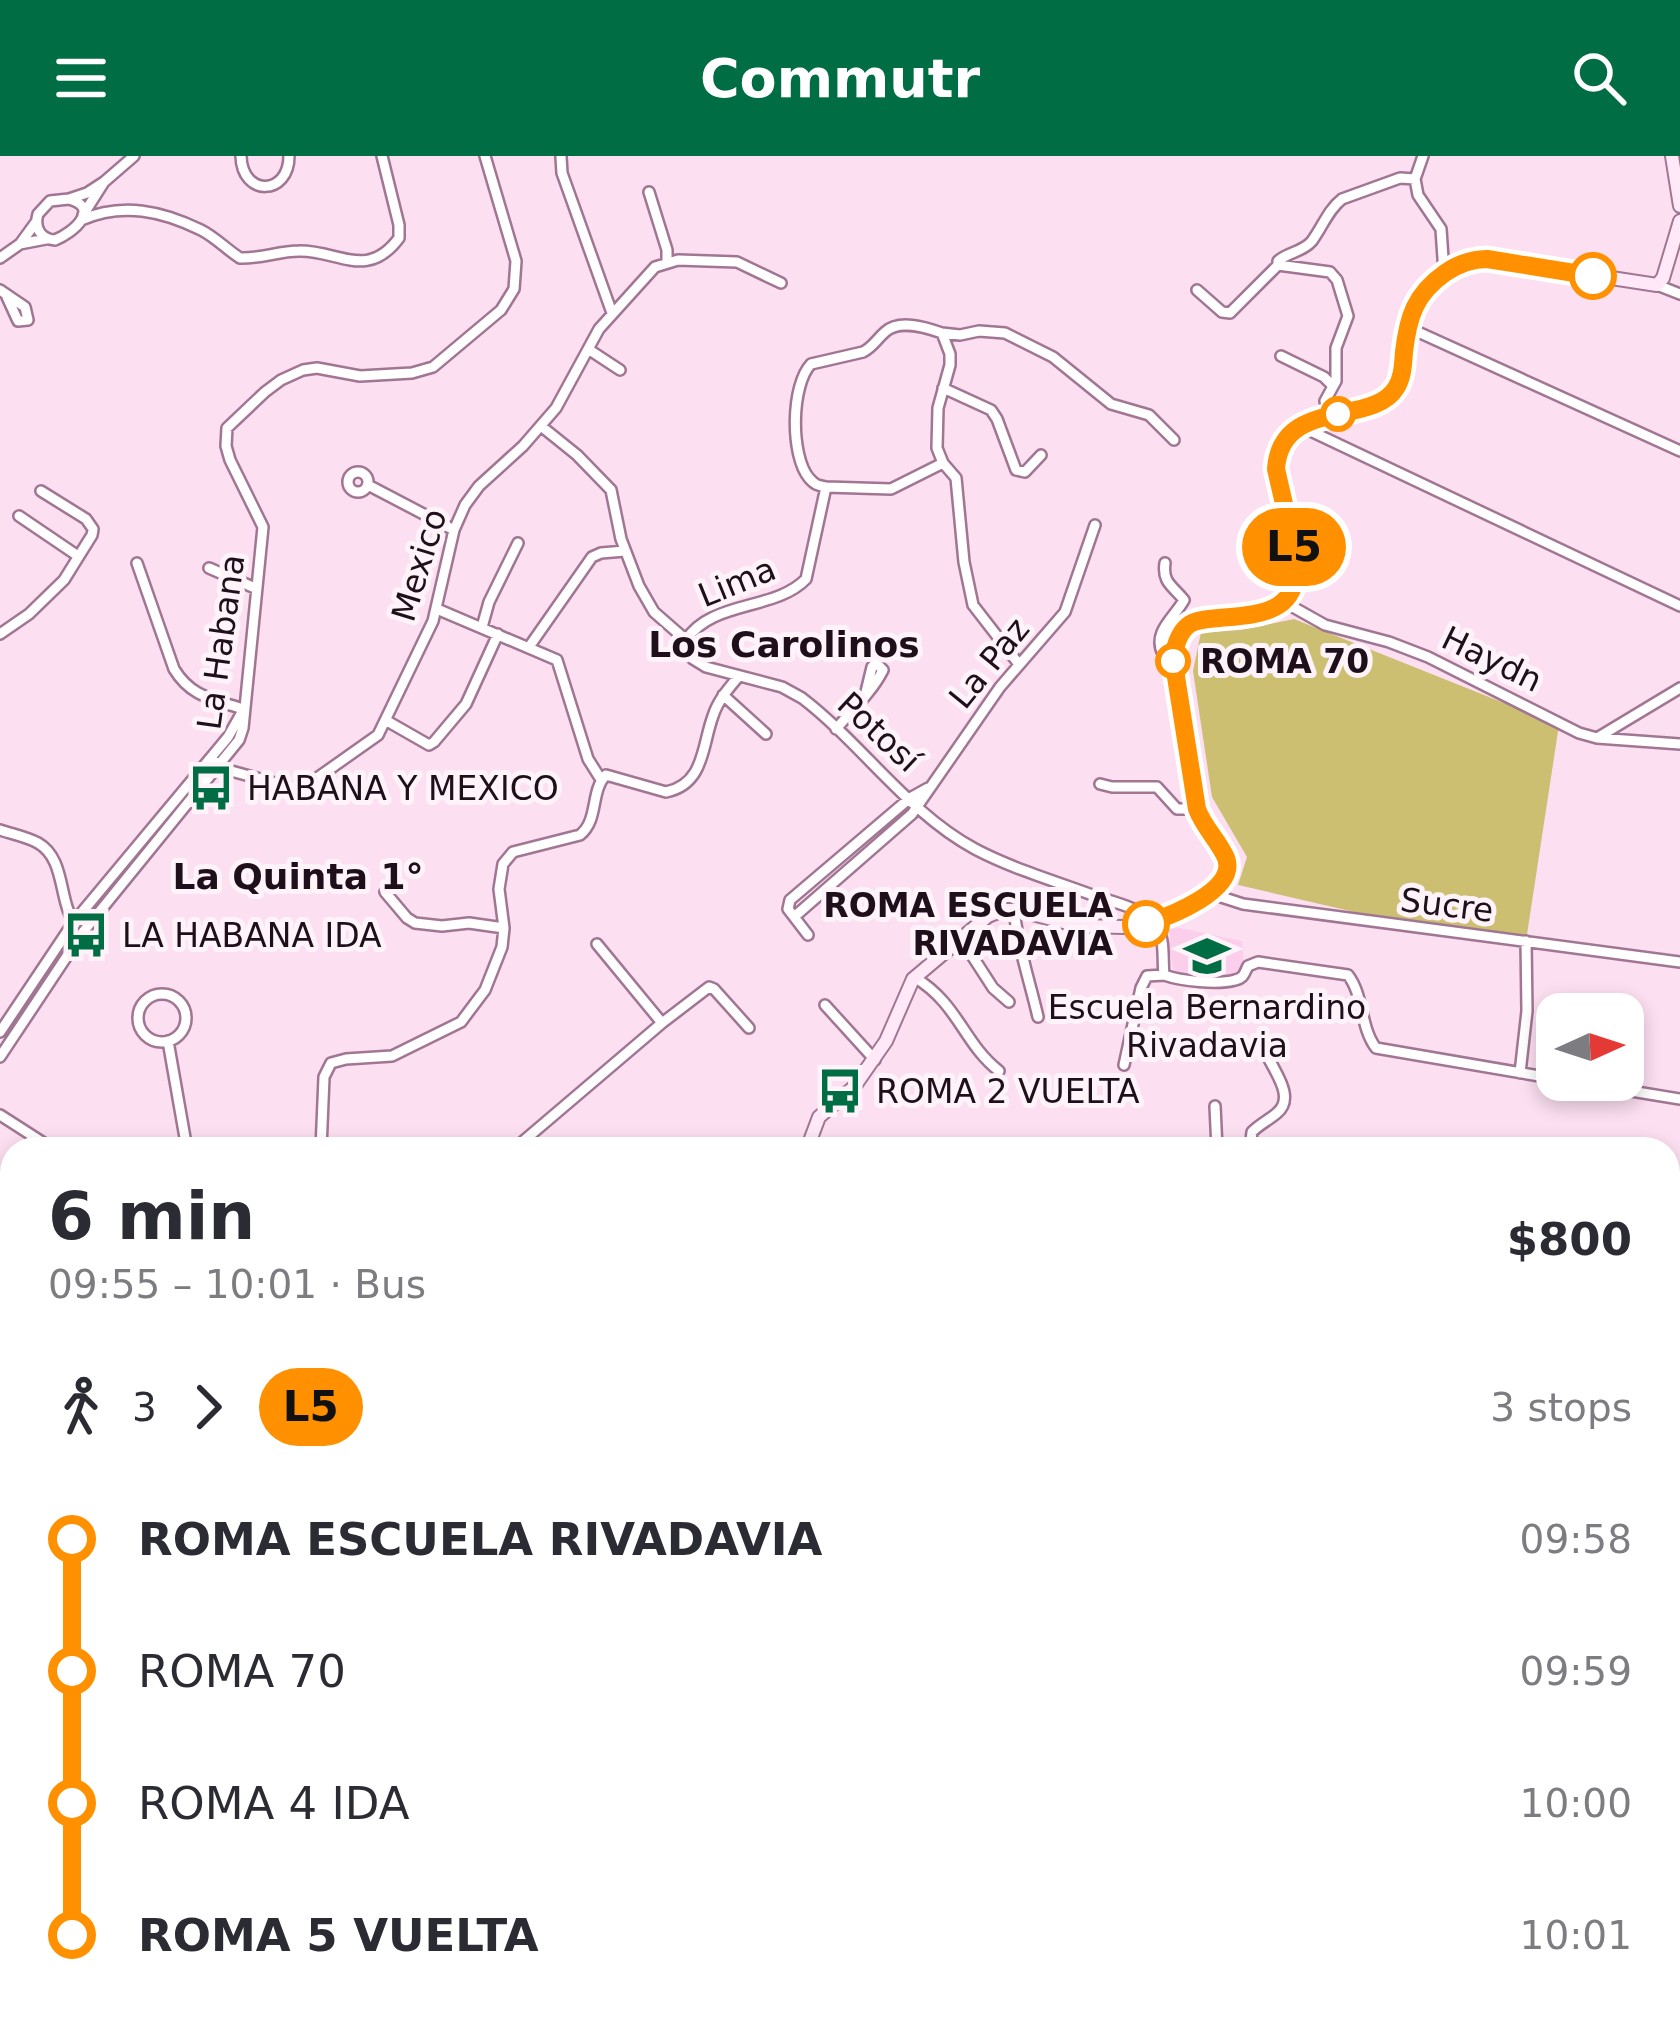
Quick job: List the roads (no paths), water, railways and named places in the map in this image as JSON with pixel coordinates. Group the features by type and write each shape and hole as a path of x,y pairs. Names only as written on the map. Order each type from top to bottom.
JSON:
{"main road":[{"path":"1672,156 1680,206"},
{"path":"812,1137 819,1117 854,1087 875,1060 914,977 988,916 1014,910 1079,926 1124,927 1153,921 1209,893 1226,878 1222,850 1197,809 1173,658 1188,625 1263,614 1284,602 1295,581 1297,569 1276,480 1276,458 1285,439 1302,427 1378,402 1396,388 1415,302 1462,262 1487,259 1657,285 1680,221"}],"street":[{"path":"0,258 20,244 46,204 87,193 134,156"},
{"path":"241,156 246,178 260,186 283,179 289,156"},
{"path":"82,218 147,209 205,232 240,258 300,251 361,261 383,254 399,238 382,156"},
{"name":"La Habana","path":"0,1057 83,932 215,762 239,740 263,527 230,460 226,428 265,392 303,370 360,376 433,368 502,310 514,289 516,262 485,156"},
{"path":"551,156 562,157 562,173 612,313"},
{"path":"1423,156 1414,179 1418,195 1441,229 1444,273"},
{"path":"1197,290 1222,312 1230,313 1279,265 1280,257 1312,242 1328,212 1342,199 1400,178 1414,179"},
{"path":"20,244 62,238 74,230 104,182"},
{"path":"649,192 667,262 737,262 781,284"},
{"path":"92,198 94,207 107,213"},
{"path":"69,199 80,203 82,218"},
{"path":"36,222 47,239"},
{"name":"Mexico","path":"215,762 283,788 303,787 378,736 437,609 454,530 473,492 541,426 612,313 655,267 667,262"},
{"path":"1279,265 1330,272 1337,280 1348,316 1336,349 1338,372 1324,401 1328,417"},
{"path":"1657,285 1680,294"},
{"path":"943,463 891,488 826,487 810,479 800,457 795,405 805,371 818,361 870,349 897,325 960,335 1004,333 1053,357 1111,404 1149,415 1174,440"},
{"path":"1407,327 1680,451"},
{"path":"942,332 950,365 937,415 937,448 956,478 964,562 975,610 1018,663"},
{"path":"588,349 620,370"},
{"path":"1281,356 1334,386"},
{"path":"943,388 991,410 1016,470 1025,472 1041,455"},
{"name":"Potosí","path":"541,426 611,490 625,551 647,601 686,640 688,654 698,664 790,691 951,834 982,853 1153,921"},
{"path":"1302,427 1680,606"},
{"path":"368,485 454,530"},
{"name":"Lima","path":"686,640 707,619 801,586 809,573 826,487"},
{"path":"0,634 52,592 92,535 91,524 41,491"},
{"path":"19,516 78,556"},
{"name":"La Paz","path":"914,802 1018,663 1066,612 1095,525"},
{"path":"482,627 518,543"},
{"path":"529,646 592,557 625,551"},
{"path":"1165,562 1168,585 1184,600 1159,640 1163,654 1173,658"},
{"path":"137,563 181,681 195,693 243,709"},
{"path":"209,568 256,589"},
{"name":"Haydn","path":"1284,602 1325,625 1428,657 1579,733 1680,745"},
{"path":"321,1137 322,1088 331,1063 392,1056 455,1027 489,982 502,947 500,875 507,857 580,835 591,820 600,778 588,759 560,665 529,646 437,609"},
{"path":"387,721 420,742 434,742 466,704 498,634"},
{"path":"600,778 611,774 666,792 680,788 701,762 714,712 739,676"},
{"path":"1597,738 1680,688"},
{"path":"723,695 766,734"},
{"path":"836,729 865,696"},
{"path":"0,1032 73,923 215,762"},
{"path":"1100,784 1151,785 1177,809 1197,809"},
{"path":"808,935 788,909 790,900 914,802"},
{"path":"0,830 47,849 56,864 68,913 83,932"},
{"path":"385,892 415,923 504,928"},
{"name":"Sucre","path":"1209,893 1243,904 1680,962"},
{"path":"1014,910 1038,1017"},
{"path":"1153,921 1162,941 1164,975"},
{"path":"960,937 993,988 1009,1001"},
{"path":"1520,1073 1527,1011 1526,941"},
{"path":"597,944 662,1023"},
{"path":"1124,1065 1147,976 1236,980 1247,966 1258,962 1348,975 1376,1048 1536,1075"},
{"path":"914,977 944,999 988,1063 999,1071"},
{"path":"528,1137 709,987 749,1028"},
{"path":"169,994 185,1010 181,1033 168,1041 152,1040 140,1029 138,1013 153,995 169,994"},
{"path":"825,1005 875,1060"},
{"path":"168,1041 185,1137"},
{"path":"1251,1137 1256,1127 1283,1106 1285,1092 1268,1057"},
{"path":"1644,1093 1680,1099"},
{"path":"1215,1106 1216,1137"},
{"path":"0,1114 35,1137"}],"place":[{"name":"ROMA 70","path":"1173,661"},
{"name":"HABANA Y MEXICO","path":"211,788"},
{"name":"ROMA ESCUELA RIVADAVIA","path":"1146,924"},
{"name":"LA HABANA IDA","path":"86,935"},
{"name":"Escuela Bernardino Rivadavia","path":"1207,956"},
{"name":"ROMA 2 VUELTA","path":"840,1091"}],"district":[{"name":"Los Carolinos","path":"784,644"},
{"name":"La Quinta 1°","path":"298,876"}]}
